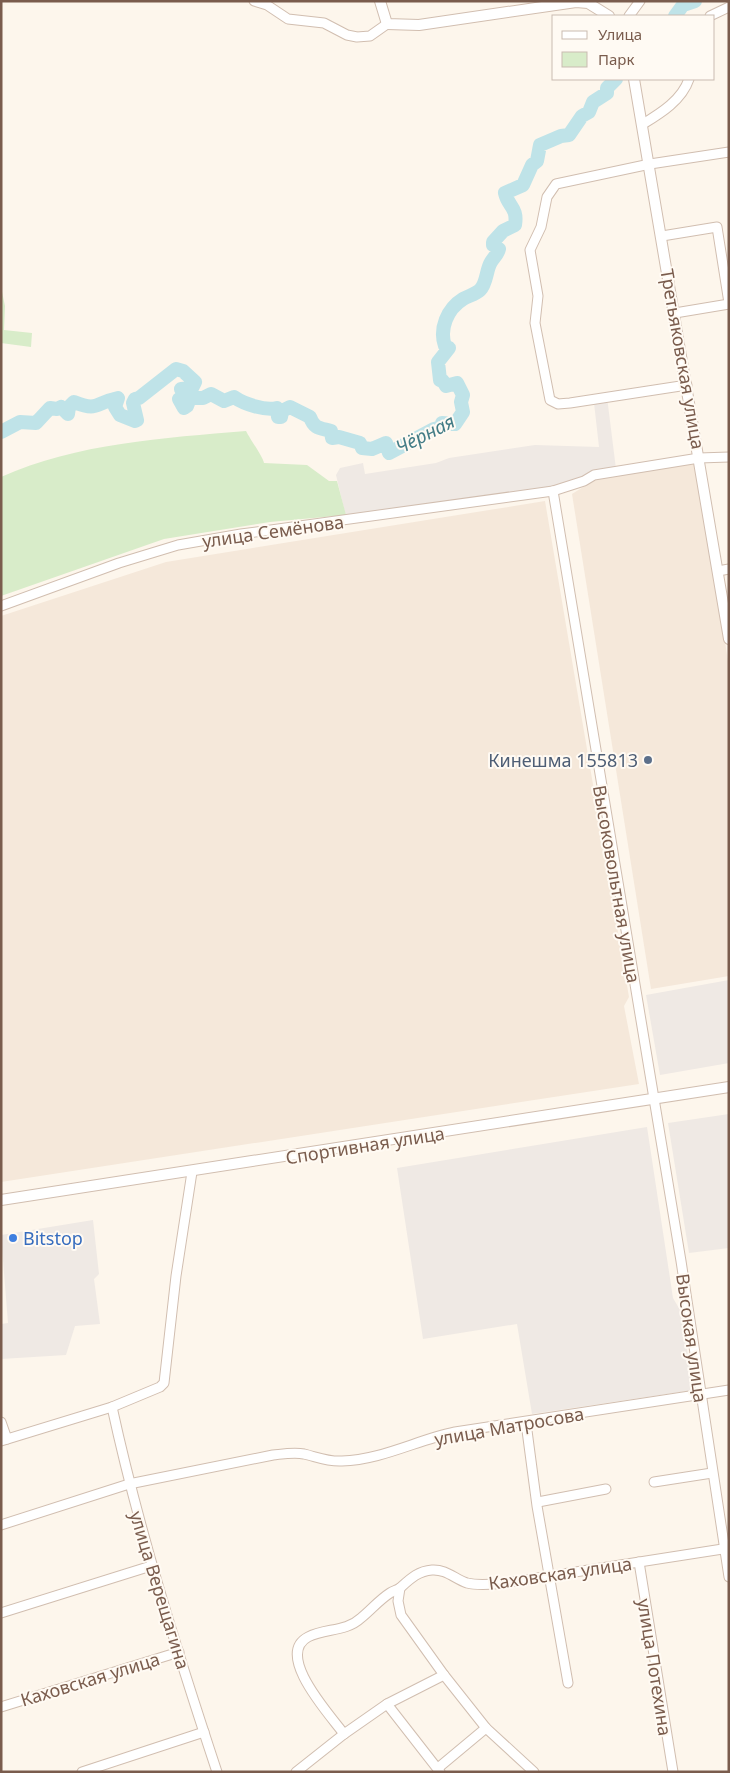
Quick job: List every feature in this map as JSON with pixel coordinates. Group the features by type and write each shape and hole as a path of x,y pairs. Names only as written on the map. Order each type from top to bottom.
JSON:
{"street":[{"path":"254,1 267,5 288,19 324,23 347,35 357,37 370,36 387,24 419,25 576,2 588,3 607,15"},
{"path":"380,1 387,24"},
{"path":"630,15 640,1"},
{"path":"712,15 729,8"},
{"name":"Третьяковская улица","path":"634,80 700,458 729,639"},
{"path":"643,124 671,104 684,90 689,80"},
{"path":"687,385 558,404 550,400 535,323 538,296 530,250 541,227 547,197 556,184 650,164 729,152"},
{"path":"662,236 717,227 729,304 675,313"},
{"name":"улица Семёнова","path":"1,606 119,563 178,545 240,534 553,491 584,481 594,475 700,458 729,457"},
{"name":"Высоковольтная улица","path":"553,491 653,1099"},
{"path":"718,571 729,569"},
{"name":"Спортивная улица","path":"1,1200 192,1172 729,1087"},
{"name":"Высокая улица","path":"653,1099 729,1577"},
{"path":"1,1422 4,1440 112,1407 160,1387 164,1383 176,1276 192,1172"},
{"name":"улица Матросова","path":"1,1525 129,1484 273,1455 294,1453 329,1461 344,1461 397,1451 436,1436 729,1390"},
{"name":"улица Верещагина","path":"112,1407 129,1484 151,1566 217,1772"},
{"path":"526,1423 568,1683"},
{"path":"654,1482 712,1473"},
{"path":"538,1502 606,1489"},
{"name":"Каховская улица","path":"344,1734 304,1679 297,1663 301,1643 307,1637 348,1626 360,1620 390,1592 400,1588 411,1578 432,1570 441,1570 455,1579 480,1584 505,1583 726,1549"},
{"name":"улица Потехина","path":"640,1562 673,1772"},
{"path":"1,1613 151,1566"},
{"path":"400,1588 398,1602 401,1615 444,1675 486,1728 534,1772"},
{"name":"Каховская улица","path":"1,1707 179,1652"},
{"path":"296,1772 386,1704 444,1675"},
{"path":"386,1704 439,1770 486,1728"},
{"path":"82,1772 204,1732"}],"shaded area":[{"path":"607,397 616,469 553,488 346,517 336,475 340,468 363,463 365,474 436,463 449,458 535,445 599,447 594,403"},
{"path":"698,463 729,668 729,976 651,989 572,494 596,479"},
{"path":"545,501 629,997 624,1006 639,1084 1,1182 1,616 166,562"},
{"path":"729,980 729,1063 660,1075 646,995"},
{"path":"729,1114 729,1248 689,1253 668,1123"},
{"path":"647,1127 673,1298 680,1310 694,1390 532,1414 517,1324 423,1339 397,1168"},
{"path":"93,1220 99,1274 94,1279 100,1324 75,1326 66,1355 1,1359 1,1324 8,1323 1,1235"}],"green space":[{"path":"1,287 5,306 4,330 32,333 31,347 1,343"},
{"path":"246,431 264,463 307,465 329,481 337,481 346,515 270,522 164,539 1,596 1,477 60,456 90,449 184,436"}],"waterway":[{"name":"Чёрная","path":"676,15 683,5 695,1"},
{"name":"Чёрная","path":"1,432 20,422 36,423 50,408 57,409 61,407 68,414 69,407 74,402 82,405 96,406 118,398 115,407 120,415 135,421 137,420 133,403 135,399 139,398 176,369 183,371 195,382 192,388 181,389 186,395 179,399 184,408 187,406 190,398 203,398 211,394 224,401 234,397 255,406 267,409 277,408 278,417 281,417 282,411 290,407 310,417 313,424 318,427 331,431 332,438 339,437 360,443 362,448 372,449 386,443 389,453 434,429 442,427 442,423 455,424 463,412 461,402 463,395 457,383 446,386 440,380 438,362 449,348 445,346 443,340 444,326 449,314 457,303 482,287 489,265 499,249 493,245 493,242 503,231 515,225 515,214 505,193 523,185 532,165 537,161 540,145 561,136 569,135 582,116 589,112 593,102 607,93 607,88 615,80"}],"place":[{"name":"Кинешма 155813","path":"648,760"},
{"name":"Bitstop","path":"13,1238"}]}
